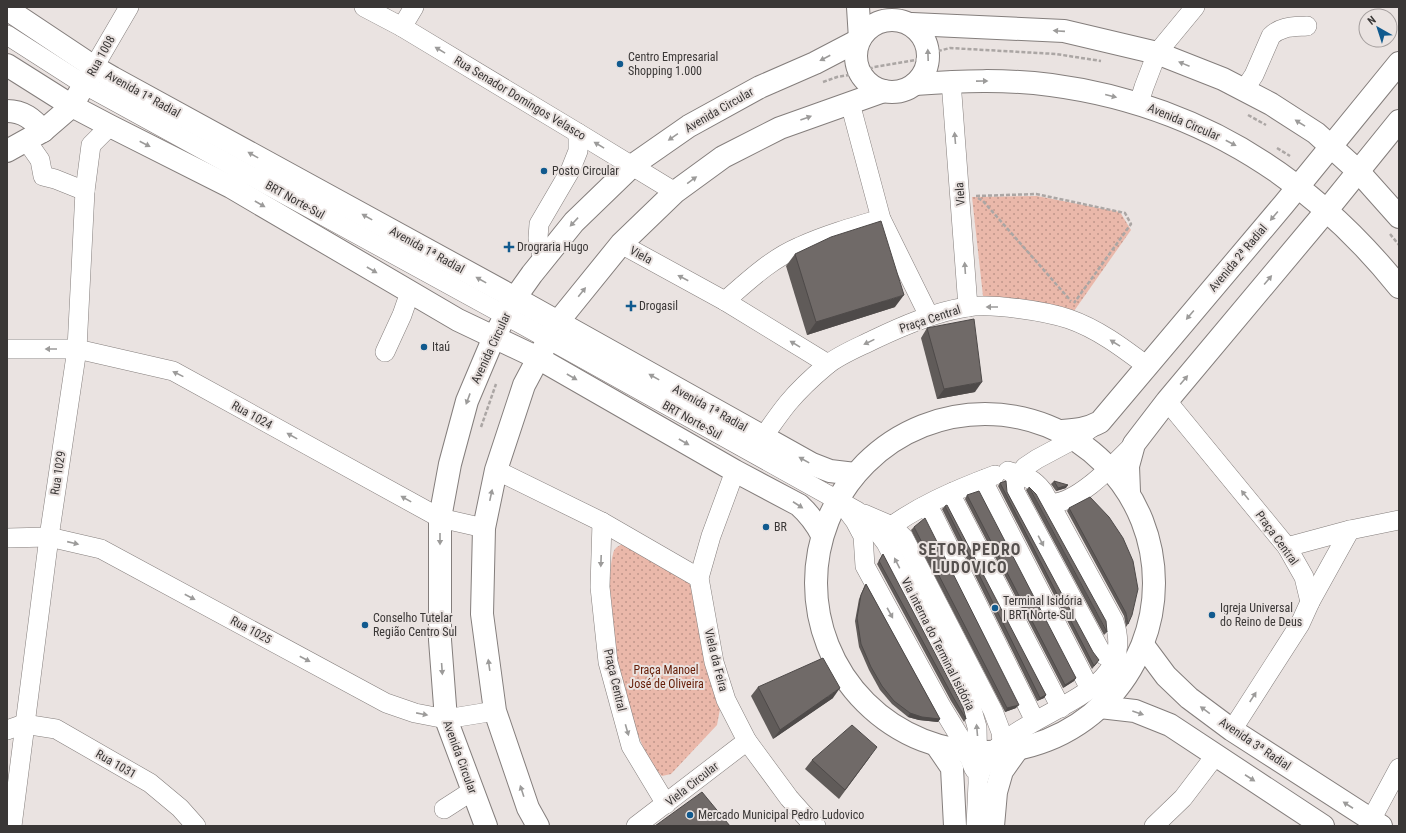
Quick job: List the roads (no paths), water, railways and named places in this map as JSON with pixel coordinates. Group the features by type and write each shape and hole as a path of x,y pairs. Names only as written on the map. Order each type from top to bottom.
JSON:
{"main road":[{"path":"858,7 860,39 856,57 857,65 860,73 866,81 874,87 884,91 895,92 915,84 927,67 929,54 926,42 910,18"},
{"name":"Avenida 1ª Radial","path":"7,9 90,76 510,307 548,340 735,471 799,505 814,521 822,535"},
{"path":"860,39 867,29 877,23 888,19 900,20 910,18 1064,31 1156,53 1222,79 1271,104 1316,133 1358,171 1399,217"},
{"name":"Avenida Circular","path":"486,826 446,719 440,640 440,518 450,464 467,401 494,337 510,307 543,260 574,222 633,165 689,126 760,87 815,63 860,39"},
{"name":"Avenida 2ª Radial","path":"1068,435 1091,427 1100,422 1399,63"},
{"name":"Avenida 1ª Radial","path":"7,65 72,106 231,187 458,320 494,337 548,340 763,437 812,464 830,471 855,474"},
{"name":"Rua 1008","path":"7,150 35,135 72,106 90,76"},
{"name":"Avenida Circular","path":"915,84 951,81 1004,81 1050,84 1093,91 1139,103 1192,123 1233,144 1282,173 1327,210 1380,264 1399,287"},
{"path":"538,826 528,808 495,711 482,614 484,528 496,470 524,385 548,340 621,244 675,192 723,157 780,128 884,91"},
{"path":"7,111 23,114 34,121 35,135"},
{"path":"1129,492 1128,466 1134,444 1167,401 1327,210 1399,121"},
{"path":"1008,414 1068,435 1101,457 1129,492 1149,536 1155,584 1144,645 1126,676 1095,698 1061,734 992,749 937,746 897,728 854,692 826,644 815,590 822,535 836,501 855,474 898,437 951,416 1008,414"},
{"name":"Avenida 3ª Radial","path":"1144,645 1166,676 1189,698 1232,730 1376,823"},
{"path":"1095,698 1135,711 1170,725 1323,826"},
{"path":"937,746 952,768 955,826"},
{"path":"992,749 1002,771 996,792 993,826"}],"street":[{"name":"Rua 1008","path":"90,76 129,7"},
{"name":"Rua Senador Domingos Velasco","path":"364,7 402,27 633,165 675,192"},
{"path":"402,27 414,7"},
{"path":"1139,103 1156,53 1195,7"},
{"path":"7,24 90,76"},
{"path":"1244,90 1254,75 1271,36 1284,28 1307,26"},
{"path":"7,36 90,76"},
{"name":"Viela","path":"951,81 968,307"},
{"path":"850,103 881,219 929,316"},
{"name":"Rua 1029","path":"12,826 16,727 48,537 77,349 85,191 92,145 110,126"},
{"path":"543,260 538,238 539,224 573,165 578,151 578,133"},
{"path":"35,135 43,176 55,179 85,191"},
{"path":"725,301 768,265 798,247 835,233 881,219"},
{"name":"Viela","path":"621,244 725,301 828,364"},
{"path":"385,352 402,315 410,292"},
{"name":"Praça Central","path":"763,437 789,402 828,364 882,336 929,316 968,307 1001,307 1034,311 1071,311 1102,335 1119,345 1147,366"},
{"name":"BRT Norte-Sul","path":"548,340 836,501"},
{"name":"Rua 1024","path":"7,349 77,349 173,371 440,518 484,528"},
{"name":"Praça Central","path":"1167,401 1287,547 1304,577 1310,602"},
{"path":"865,566 869,552 889,526 953,492 985,479 1017,471 1068,435"},
{"path":"1056,507 1088,486 1111,468 1134,444"},
{"path":"496,470 602,522 699,578"},
{"name":"Viela da Feira","path":"735,471 711,536 699,578 714,662 726,700 747,741 789,798 812,824 816,826"},
{"path":"1017,471 1036,482 1056,507 1114,621 1118,638 1108,652 1106,664 1107,672 1099,681 1095,698"},
{"path":"1017,471 1014,490 1108,652"},
{"path":"985,479 985,484 1095,698"},
{"path":"953,492 953,499 1061,708"},
{"name":"Via interna do Terminal Isidória","path":"836,501 889,526 904,538 993,712 1001,732 992,749 975,772 978,783"},
{"name":"Via interna do Terminal Isidória","path":"836,501 847,510 863,536 865,566 992,749"},
{"path":"923,507 933,515 1035,721"},
{"path":"1287,547 1350,530 1399,520"},
{"name":"Praça Central","path":"602,522 600,588 608,662 631,746 666,804"},
{"name":"Via interna do Terminal Isidória","path":"889,526 886,543 971,706 977,727 992,749"},
{"path":"1232,730 1300,624 1310,602 1350,530"},
{"name":"Rua 1025","path":"7,538 48,537 101,549 386,702 414,713 446,719 495,711"},
{"path":"976,826 978,783 982,768 992,749 1015,732 1083,695 1095,698"},
{"name":"Rua 1031","path":"16,727 56,729 150,783 180,808 196,826"},
{"name":"Viela Circular","path":"636,826 747,741"},
{"path":"1154,826 1183,798 1215,756"},
{"path":"1376,823 1399,768"},
{"path":"444,809 472,791"}],"place":[{"name":"Centro Empresarial Shopping 1.000","path":"620,64"},
{"name":"Posto Circular","path":"544,171"},
{"name":"Drograria Hugo","path":"509,247"},
{"name":"Drogasil","path":"631,306"},
{"name":"Itaú","path":"424,347"},
{"name":"BR","path":"766,527"},
{"name":"Terminal Isidória | BRT Norte-Sul","path":"995,608"},
{"name":"Igreja Universal do Reino de Deus","path":"1212,615"},
{"name":"Conselho Tutelar Região Centro Sul","path":"365,625"},
{"name":"Mercado Municipal Pedro Ludovico","path":"690,815"}],"district":[{"name":"SETOR PEDRO LUDOVICO","path":"970,558"}],"park label":[{"name":"Praça Manoel José de Oliveira","path":"666,677"}]}
